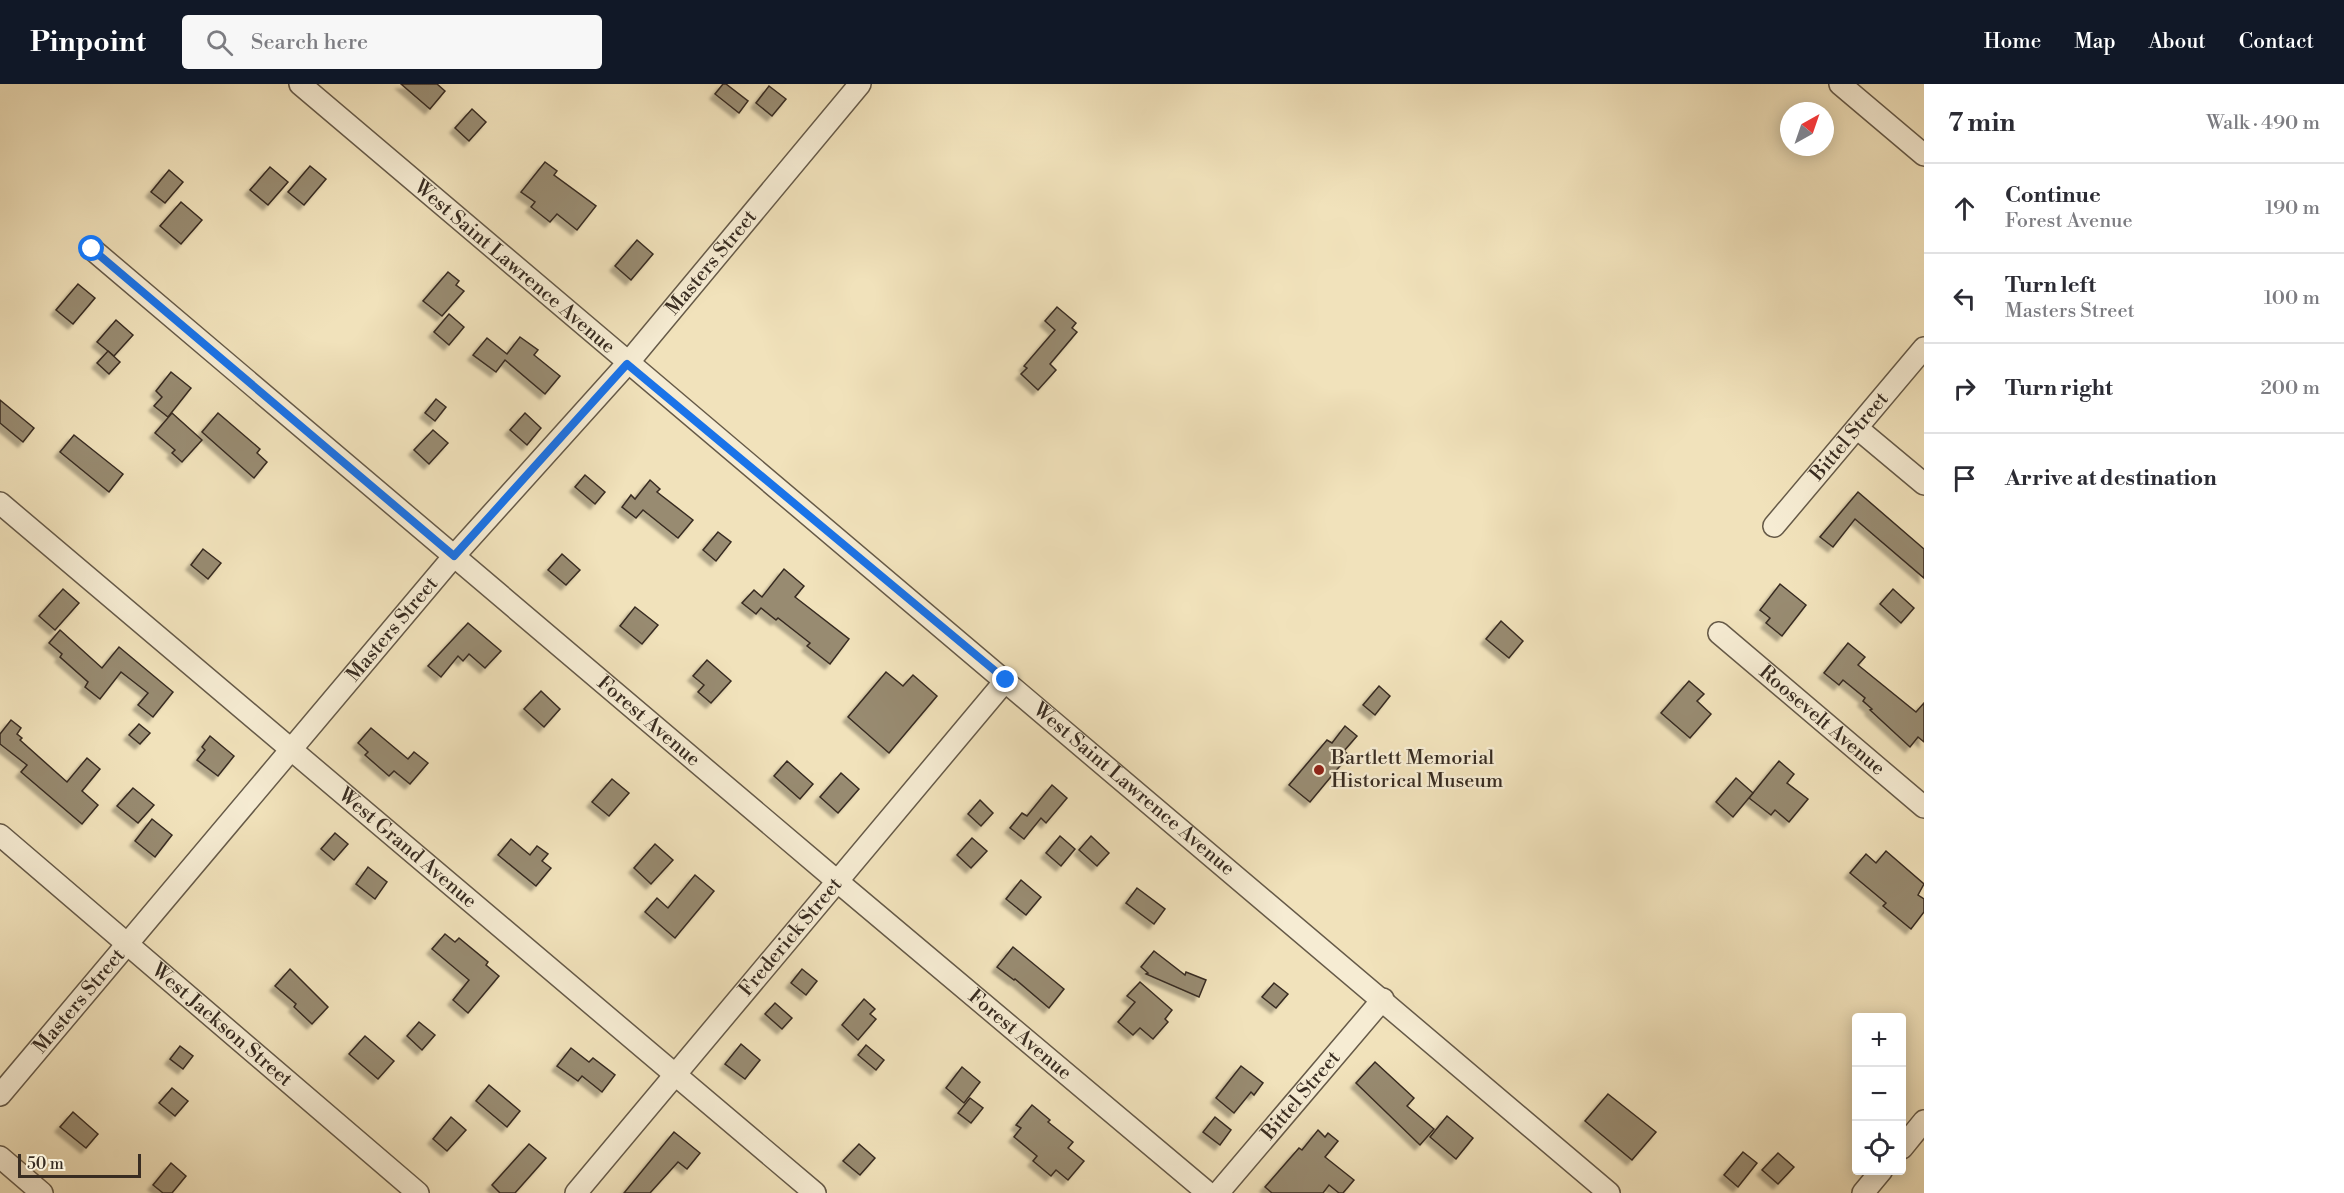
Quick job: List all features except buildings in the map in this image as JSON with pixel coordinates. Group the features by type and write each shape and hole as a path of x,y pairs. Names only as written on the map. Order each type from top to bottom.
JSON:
{"street":[{"name":"West Saint Lawrence Avenue","path":"300,84 627,364 1006,680 1609,1193"},
{"name":"Masters Street","path":"0,1095 454,556 627,364 860,84"},
{"path":"1840,84 1924,155"},
{"name":"Forest Avenue","path":"92,249 1208,1193"},
{"name":"Bittel Street","path":"1774,526 1924,348"},
{"path":"1857,428 1924,484"},
{"name":"West Grand Avenue","path":"0,503 815,1193"},
{"name":"Roosevelt Avenue","path":"1719,633 1924,807"},
{"name":"Frederick Street","path":"576,1193 1006,680"},
{"name":"West Jackson Street","path":"0,835 418,1193"},
{"name":"Bittel Street","path":"1218,1193 1383,999"},
{"path":"1906,1144 1923,1126"},
{"path":"0,1157 42,1193"},
{"path":"1863,1193 1878,1175"}],"place":[{"name":"Bartlett Memorial Historical Museum","path":"1319,770"}],"route":[{"path":"92,249 454,556 627,364 1006,680"}]}
